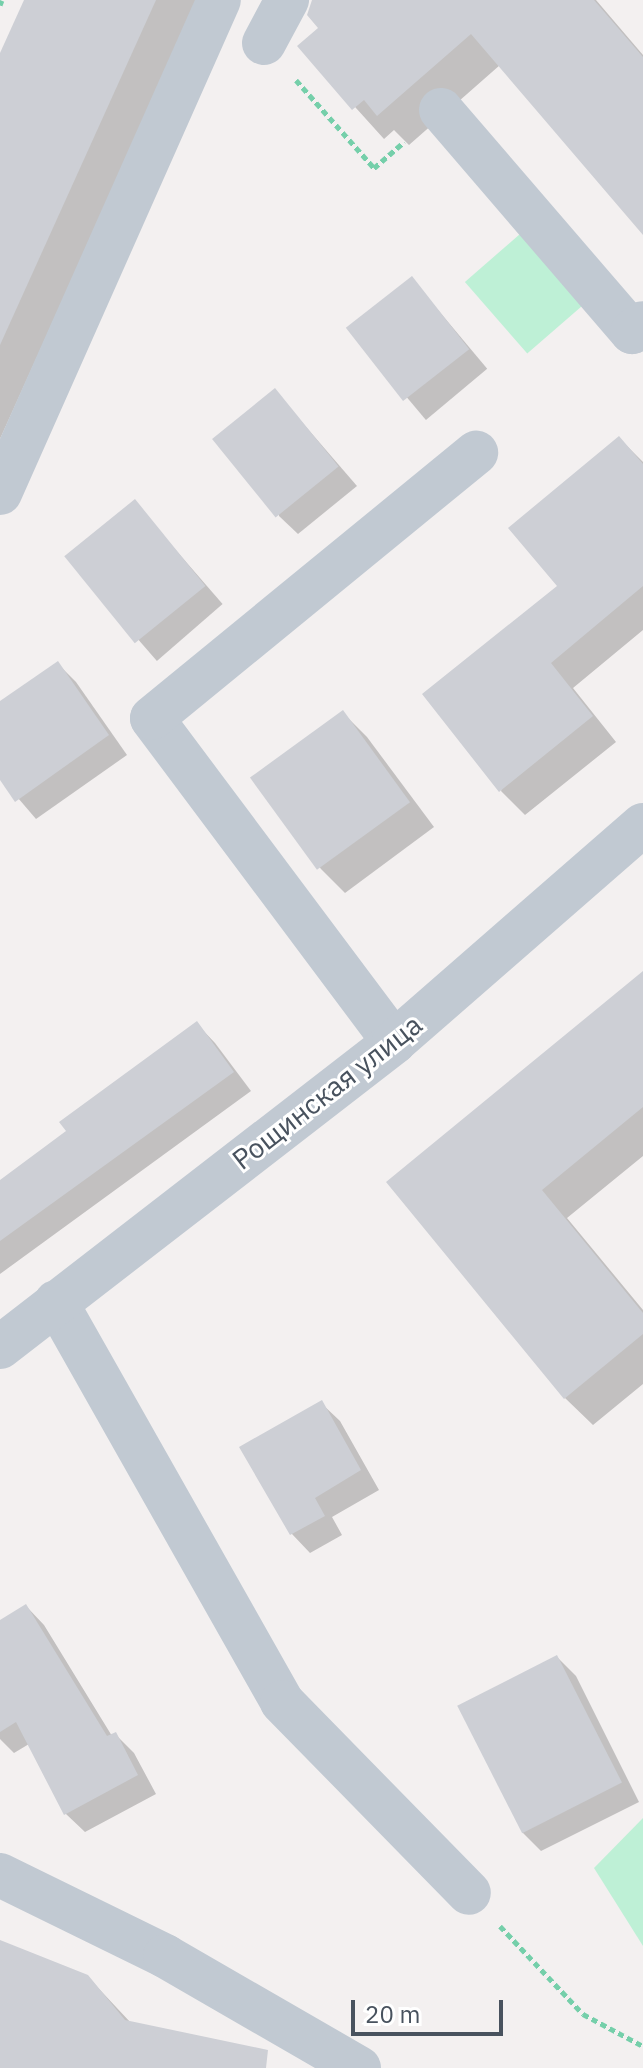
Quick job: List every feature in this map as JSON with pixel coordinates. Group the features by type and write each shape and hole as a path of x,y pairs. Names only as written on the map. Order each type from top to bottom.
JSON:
{"street":[{"path":"0,493 219,0"},
{"path":"264,43 287,0"},
{"path":"441,110 632,332 643,323"},
{"path":"394,1042 152,718 476,453"},
{"name":"Рощинская улица","path":"0,1347 394,1042 643,825"},
{"path":"56,1302 282,1702 469,1893"},
{"path":"0,1875 165,1956 359,2068"}],"path":[{"path":"264,43 374,168 441,110"},
{"path":"469,1893 583,2014 643,2046"}],"green space":[{"path":"520,234 582,306 527,354 465,282"},
{"path":"643,1818 643,1946 594,1868"}],"building":[{"path":"24,0 156,0 0,345 0,53"},
{"path":"312,0 594,0 643,57 643,235 471,34 377,116 364,100 352,110 297,46 318,28 307,15"},
{"path":"412,276 469,349 403,401 346,328"},
{"path":"275,388 339,466 276,517 212,439"},
{"path":"619,436 643,464 643,586 551,663 593,716 499,792 422,694 557,586 508,528"},
{"path":"135,499 205,586 135,643 64,556"},
{"path":"58,661 109,735 15,802 0,780 0,701"},
{"path":"343,710 410,802 317,870 250,778"},
{"path":"643,971 643,1107 542,1190 643,1313 643,1334 564,1399 386,1182"},
{"path":"197,1021 234,1072 0,1241 0,1180 66,1131 59,1122"},
{"path":"322,1400 361,1470 315,1498 325,1516 290,1535 239,1447"},
{"path":"26,1604 107,1736 116,1732 138,1775 64,1815 16,1722 0,1732 0,1620"},
{"path":"557,1655 622,1782 522,1833 457,1706"},
{"path":"0,1940 88,1975 125,2020 268,2050 266,2068 0,2068"}]}
